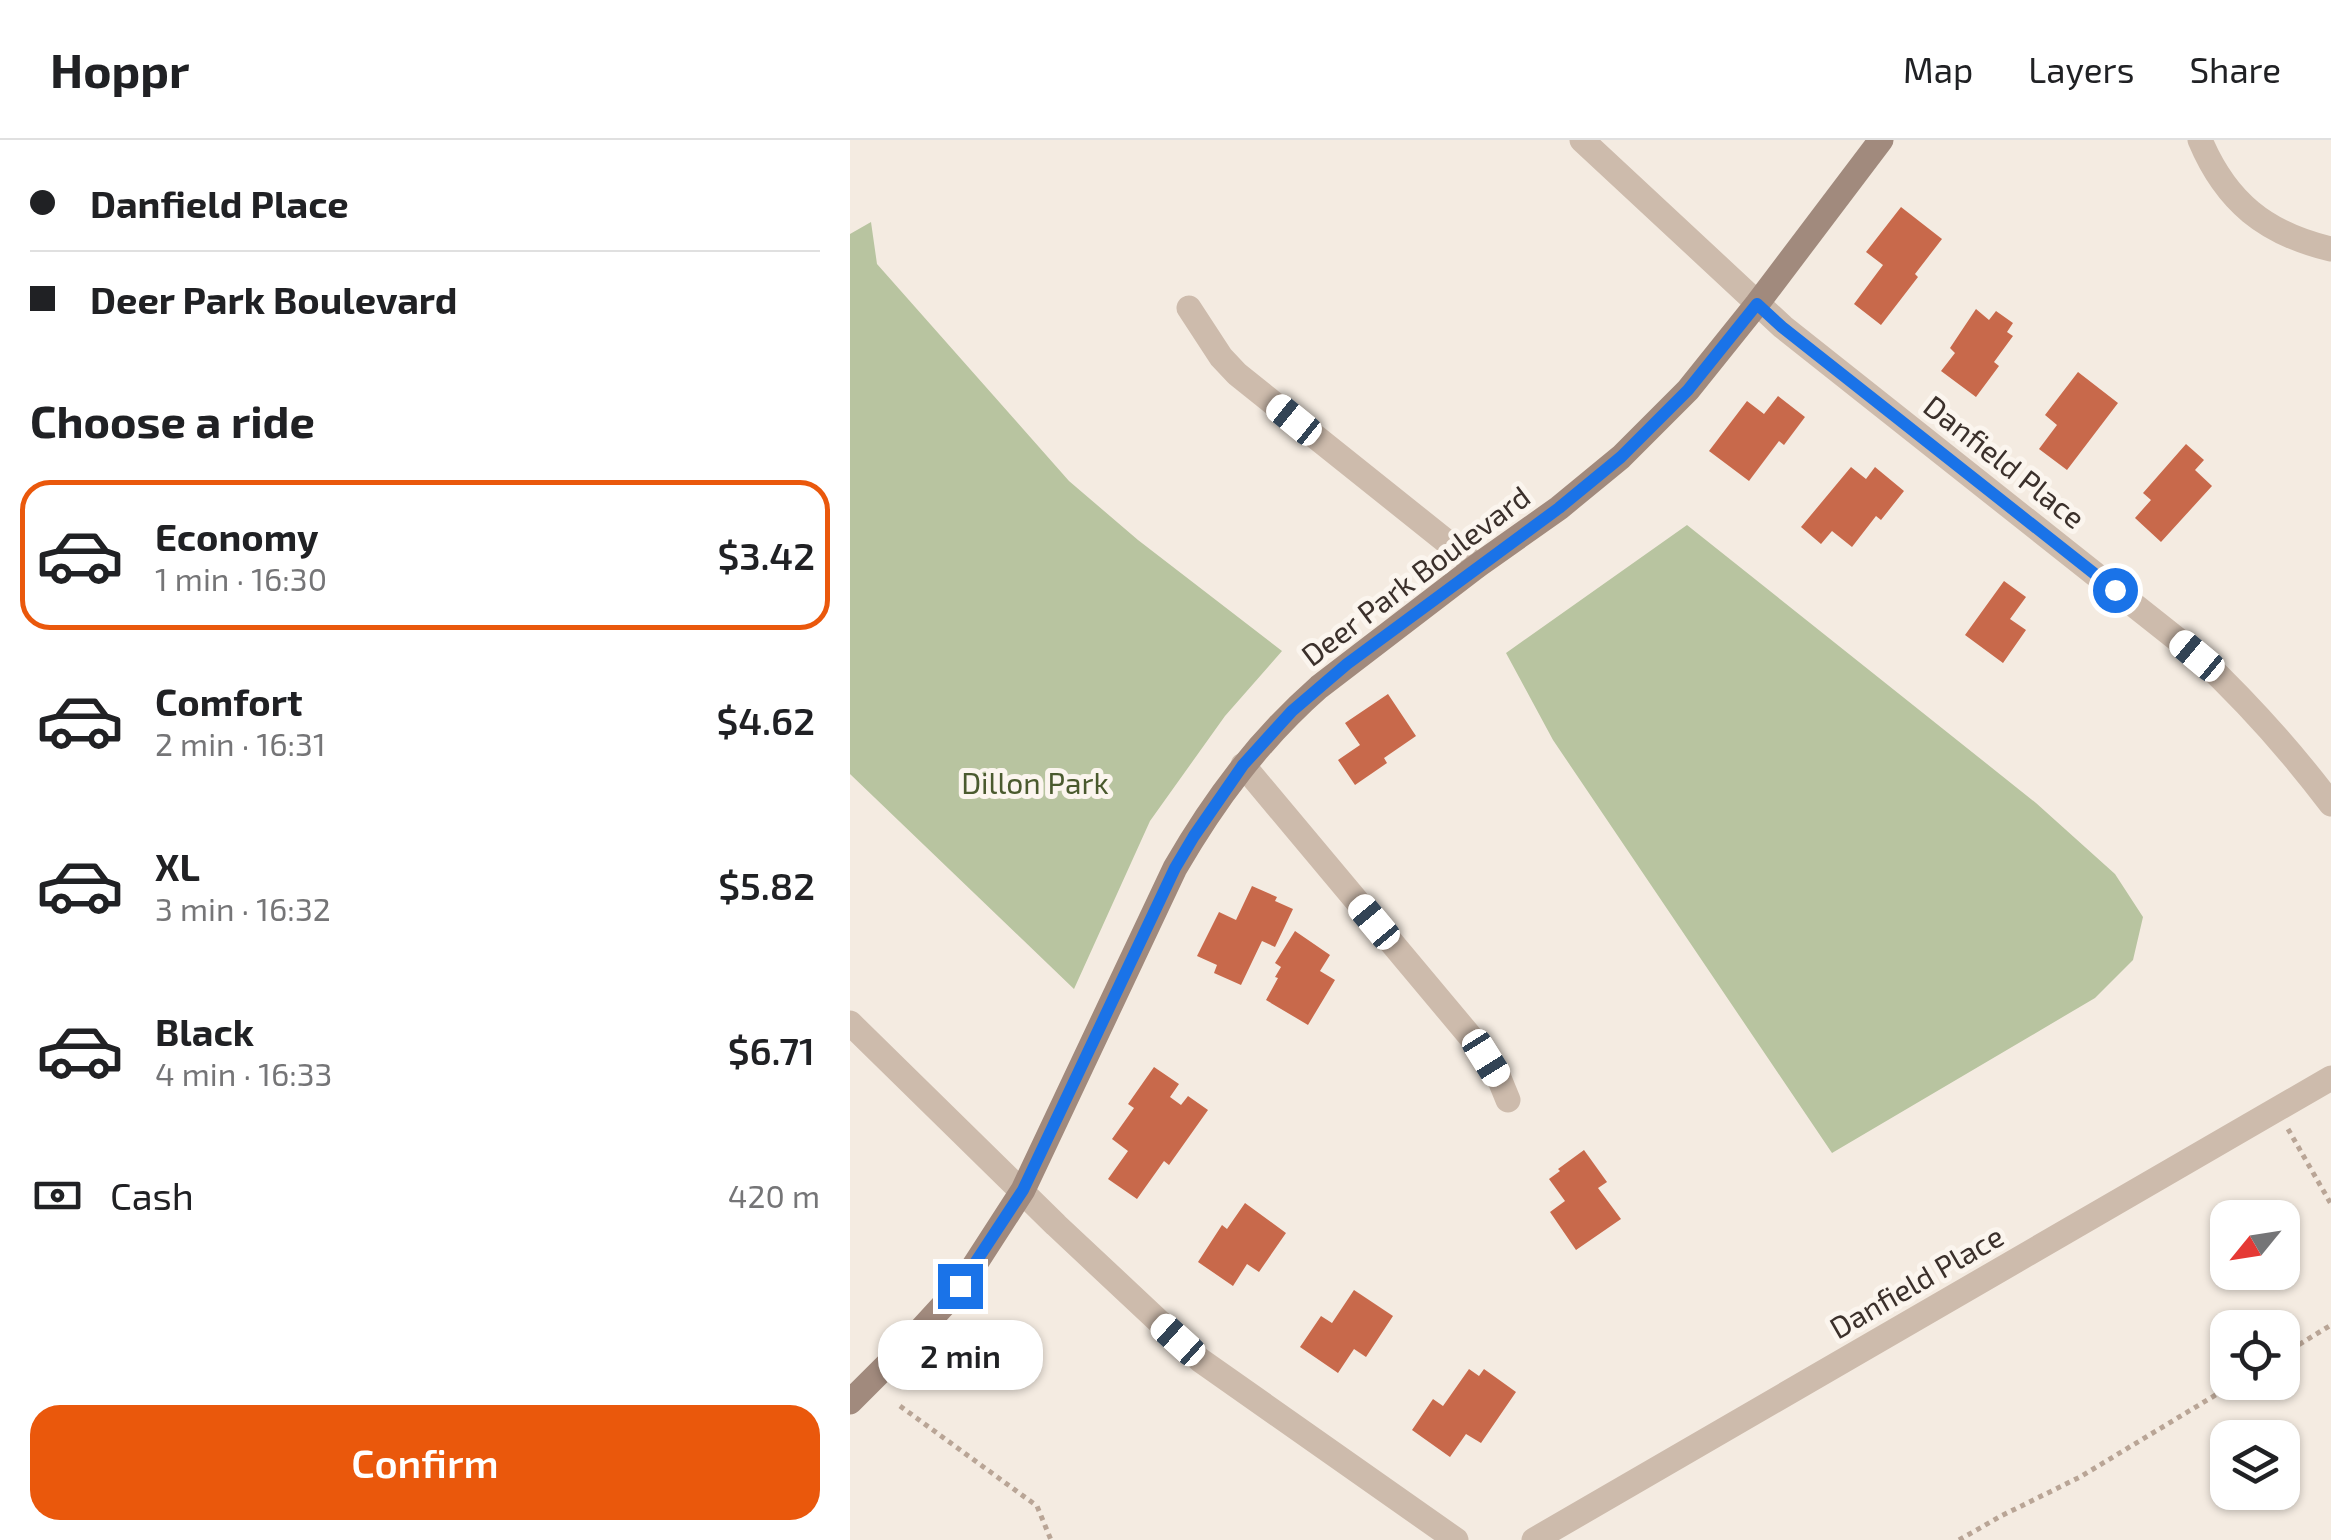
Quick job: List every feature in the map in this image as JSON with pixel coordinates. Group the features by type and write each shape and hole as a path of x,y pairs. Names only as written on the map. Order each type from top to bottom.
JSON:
{"street":[{"name":"Danfield Place","path":"1582,140 1782,327 2197,656 2278,740 2331,804"},
{"name":"Deer Park Boulevard","path":"850,1402 960,1286 1023,1190 1175,868 1243,765 1320,686 1559,508 1621,457 1688,390 1882,140"},
{"path":"2200,140 2218,174 2254,216 2298,241 2331,249"},
{"path":"1188,308 1220,357 1237,374 1477,566"},
{"path":"1243,765 1474,1040 1499,1078 1508,1100"},
{"path":"850,1024 1200,1360 1456,1540"},
{"name":"Danfield Place","path":"1534,1540 2331,1078"}],"path":[{"path":"2276,1110 2331,1204"},
{"path":"2300,1343 2331,1325"},
{"path":"1959,1540 2080,1476 2210,1398"},
{"path":"900,1406 1037,1506 1051,1540"}],"green space":[{"name":"Dillon Park","path":"871,222 877,264 1069,481 1138,540 1282,651 1225,716 1150,821 1074,989 850,774 850,234"},
{"path":"1687,525 2036,803 2115,874 2143,917 2133,960 2095,998 1832,1153 1553,740 1506,653"}],"building":[{"path":"1901,207 1942,239 1881,325 1854,304 1883,265 1866,252"},
{"path":"1976,309 1989,320 1996,311 2013,323 2007,332 2013,336 1994,362 1999,366 1976,397 1941,371 1955,353 1950,348"},
{"path":"2078,372 2118,403 2067,470 2039,449 2057,425 2045,415"},
{"path":"1778,396 1805,417 1784,445 1779,441 1749,481 1709,451 1747,401 1764,414"},
{"path":"2186,444 2204,460 2195,470 2212,486 2161,542 2135,518 2151,500 2143,493"},
{"path":"1851,467 1866,479 1875,467 1904,491 1881,520 1876,516 1852,547 1832,531 1821,544 1801,527"},
{"path":"2004,581 2026,597 2010,619 2026,630 2003,663 1965,635"},
{"path":"1388,694 1416,736 1355,785 1338,760 1360,745 1345,723"},
{"path":"1252,886 1293,909 1275,947 1262,941 1241,985 1214,973 1217,965 1197,956 1219,912 1236,920"},
{"path":"1295,931 1330,955 1320,971 1335,980 1308,1025 1266,1000 1281,967 1275,963"},
{"path":"1154,1067 1179,1084 1170,1097 1181,1105 1188,1096 1208,1110 1169,1165 1164,1161 1137,1199 1108,1179 1128,1151 1112,1139 1134,1108 1128,1104"},
{"path":"1584,1150 1607,1182 1598,1188 1621,1219 1576,1250 1550,1212 1565,1201 1549,1179"},
{"path":"1245,1203 1286,1233 1259,1272 1247,1264 1233,1286 1198,1262 1222,1225 1227,1229"},
{"path":"1354,1290 1393,1316 1366,1357 1354,1349 1338,1373 1300,1347 1321,1316 1332,1323"},
{"path":"1469,1369 1479,1376 1484,1369 1516,1392 1481,1443 1466,1434 1450,1457 1412,1430 1433,1399 1443,1406"}],"route":[{"path":"960,1286 1023,1190 1175,868 1243,765 1292,711 1347,664 1559,508 1621,457 1688,390 1757,304 2115,590"}]}
